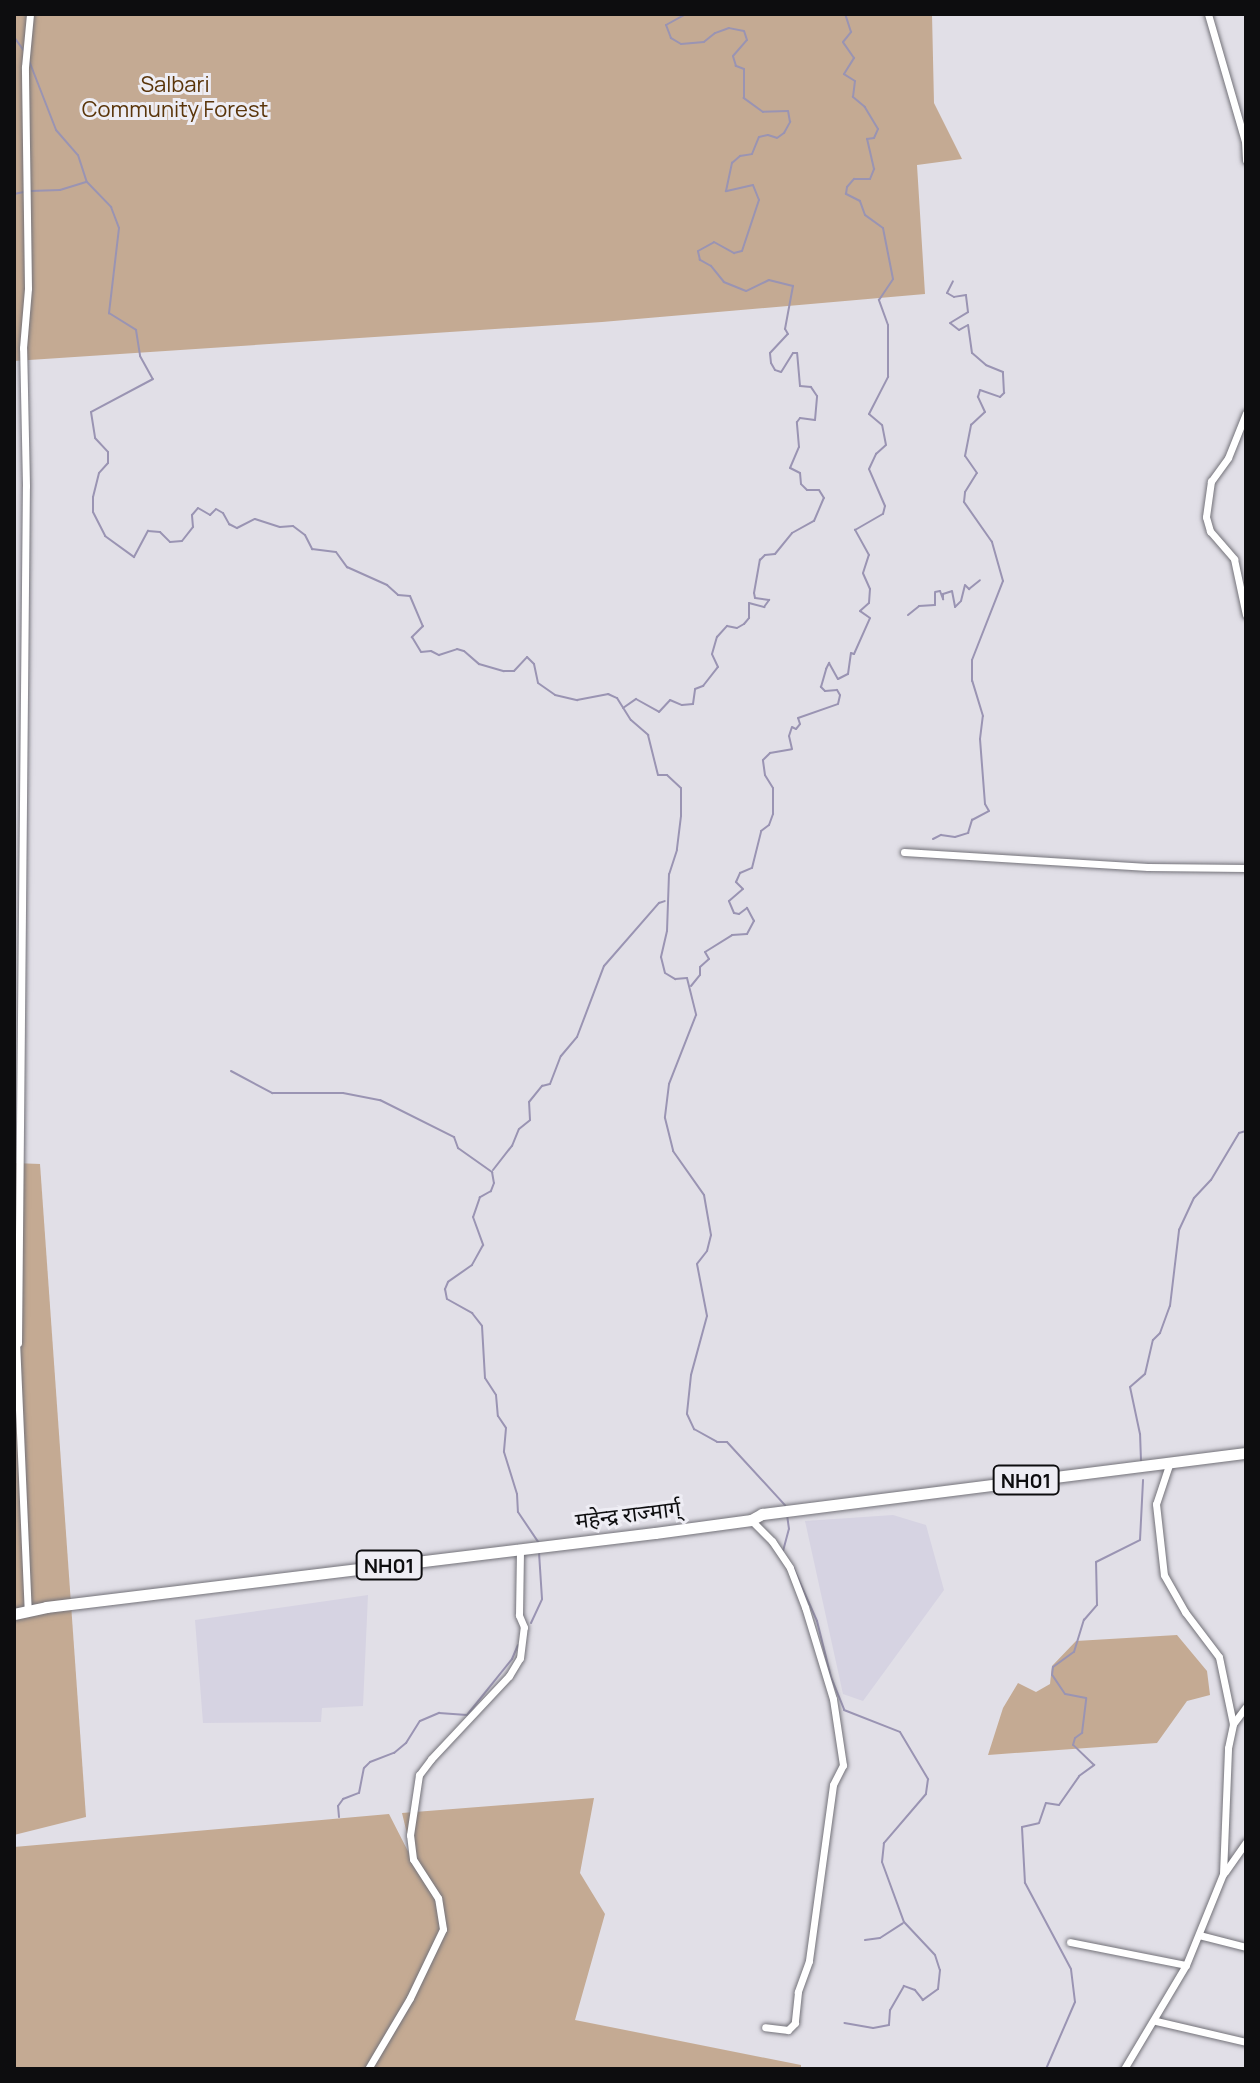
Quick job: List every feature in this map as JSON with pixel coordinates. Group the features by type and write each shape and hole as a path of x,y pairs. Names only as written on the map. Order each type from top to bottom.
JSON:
{"highway":[{"name":"महेन्द्र राज्मार्ग्","path":"14,1614 751,1520 762,1514 807,1508 1170,1462 1245,1457"}],"street":[{"path":"28,1611 21,1519 16,1341 26,486 23,348 28,288 29,113 25,67 30,14"},
{"path":"1208,14 1245,141 1246,160"},
{"path":"1246,413 1228,458 1211,481 1206,517 1210,531 1234,559 1246,615"},
{"path":"904,852 1136,866 1246,868"},
{"path":"1170,1462 1156,1504 1164,1575 1185,1612 1219,1657 1233,1724 1228,1748 1223,1874"},
{"path":"751,1520 784,1559 800,1594 833,1699 843,1765 833,1785 809,1961 798,1992 795,2023 788,2030 765,2027"},
{"path":"368,2069 410,1998 443,1929 438,1898 413,1859 410,1835 419,1775 509,1676 520,1658 524,1627 519,1615 520,1548"},
{"path":"1233,1724 1246,1707"},
{"path":"1124,2069 1156,2021 1186,1965 1223,1874 1246,1842"},
{"path":"1199,1935 1246,1947"},
{"path":"1070,1942 1186,1965"},
{"path":"1156,2021 1246,2042"}],"shaded area":[{"path":"893,1515 926,1525 944,1590 863,1701 843,1694 805,1521"},
{"path":"368,1595 363,1706 322,1708 321,1722 203,1723 195,1620"}],"green space":[{"name":"Salbari Community Forest","path":"14,14 932,14 934,103 962,159 917,165 925,294 602,322 14,361"},
{"path":"14,1163 40,1164 86,1817 14,1835"},
{"path":"1177,1635 1207,1671 1210,1695 1187,1701 1157,1743 988,1755 1003,1708 1018,1683 1036,1692 1050,1684 1052,1666 1076,1641"},
{"path":"594,1798 580,1873 605,1914 575,2020 801,2065 801,2069 14,2069 14,1847 389,1814 414,1863 402,1813"}],"waterway":[{"path":"623,708 636,699 659,712 670,700 682,705 693,704 695,689 703,686 718,667 712,654 717,637 727,626 737,628 744,624 749,618 749,603 764,607 769,600 755,598 760,560 765,555 775,554 792,533 814,521 824,498 819,490 807,490 801,484 800,473 790,468 799,447 797,422 800,418 815,420 817,396 811,387 800,386 797,353 793,353 781,372 775,370 771,363 770,353 788,334 785,329 793,286 769,280 746,291 724,282 711,266 700,260 698,251 714,242 734,253 742,251 759,200 753,185 726,191 732,163 740,156 752,154 759,137 768,135 777,138 784,133 790,122 788,111 763,112 744,98 744,69 736,66 733,56 747,40 744,31 729,28 715,33 704,42 681,44 671,38 666,25 686,14"},
{"path":"691,986 700,975 700,967 709,959 705,952 732,935 747,934 754,921 747,908 739,914 734,913 729,901 743,889 736,882 740,873 752,868 761,831 769,825 773,814 773,788 765,775 763,760 770,753 792,749 789,736 792,727 796,729 800,724 798,718 838,704 840,695 837,690 825,691 821,687 826,669 829,663 838,679 848,674 851,653 854,654 870,618 860,611 869,603 870,589 863,573 869,555 855,530 883,514 885,506 869,469 876,454 886,445 882,425 869,414 888,377 888,325 879,300 893,279 883,228 865,215 860,201 846,194 847,187 854,179 870,179 874,169 867,139 874,138 878,129 865,107 853,97 855,81 844,74 854,58 843,42 851,32 845,14"},
{"path":"14,37 25,52"},
{"path":"28,58 56,130 78,155 87,182 111,207 119,228 109,313 136,330 140,356 153,379 91,412 95,438 108,452 108,463 99,473 93,497 93,512 105,536 134,557 148,531 160,532 170,542 182,541 193,527 192,515 198,508 210,515 216,509 223,513 229,524 237,528 255,519 280,527 293,526 305,535 312,549 336,552 347,567 387,585 398,595 410,596 423,626 412,637 421,652 431,651 439,655 457,649 479,664 504,671 514,671 527,657 534,664 538,683 555,695 577,700 608,694 617,698 631,720 648,735 658,775 667,775 681,788 677,850 669,874 667,931 661,957 665,973 675,979 687,978 696,1015 669,1084 665,1118 673,1151 704,1195 711,1235 707,1251 697,1264 707,1316 691,1375 687,1414 694,1429 717,1442 727,1442 785,1505"},
{"path":"30,191 60,190 87,182"},
{"path":"14,194 24,192"},
{"path":"933,839 941,835 955,837 968,833 972,820 989,811 985,804 980,739 983,716 972,681 972,660 1003,581 992,542 964,502 965,492 977,473 965,456 971,425 985,412 978,397 980,390 1000,397 1004,393 1003,372 986,365 972,353 968,325 959,330 950,323 968,312 966,295 954,297 947,293 953,281"},
{"path":"1246,502 1246,537"},
{"path":"935,592 940,591 943,599 943,594 952,591 955,607 961,601 965,585 969,589 980,580"},
{"path":"908,615 919,606 935,605 935,593"},
{"path":"493,1170 512,1146 519,1129 530,1120 529,1102 542,1086 550,1084 561,1056 577,1037 604,966 659,903 665,901"},
{"path":"231,1071 272,1093 343,1093 380,1100 454,1137 458,1148 492,1172 494,1183 491,1191 480,1197 473,1217 483,1245 472,1265 448,1282 445,1289 447,1299 472,1313 482,1326 485,1378 496,1395 498,1416 506,1428 504,1452 517,1494 518,1512 538,1542"},
{"path":"1141,1461 1140,1434 1130,1387 1145,1374 1153,1340 1160,1333 1170,1306 1179,1230 1194,1198 1211,1180 1239,1133 1246,1131"},
{"path":"1046,2069 1075,2002 1071,1969 1025,1883 1022,1827 1039,1823 1046,1803 1059,1805 1079,1776 1094,1765 1073,1745 1075,1738 1082,1733 1086,1698 1065,1694 1052,1675 1053,1667 1074,1652 1084,1620 1097,1605 1096,1562 1140,1540 1143,1480"},
{"path":"783,1551 789,1529 787,1515"},
{"path":"531,1623 542,1599 539,1552"},
{"path":"793,1567 817,1621 831,1677 844,1710 900,1732 928,1779 926,1794 884,1843 882,1862 904,1922 935,1955 940,1970 938,1989 923,2000 915,1990 904,1986 890,2010 889,2025 873,2028 844,2023"},
{"path":"339,1817 338,1806 343,1799 359,1793 364,1768 370,1762 394,1753 406,1743 420,1721 439,1713 467,1715 512,1659 518,1645"},
{"path":"865,1940 880,1938 903,1923"}]}
